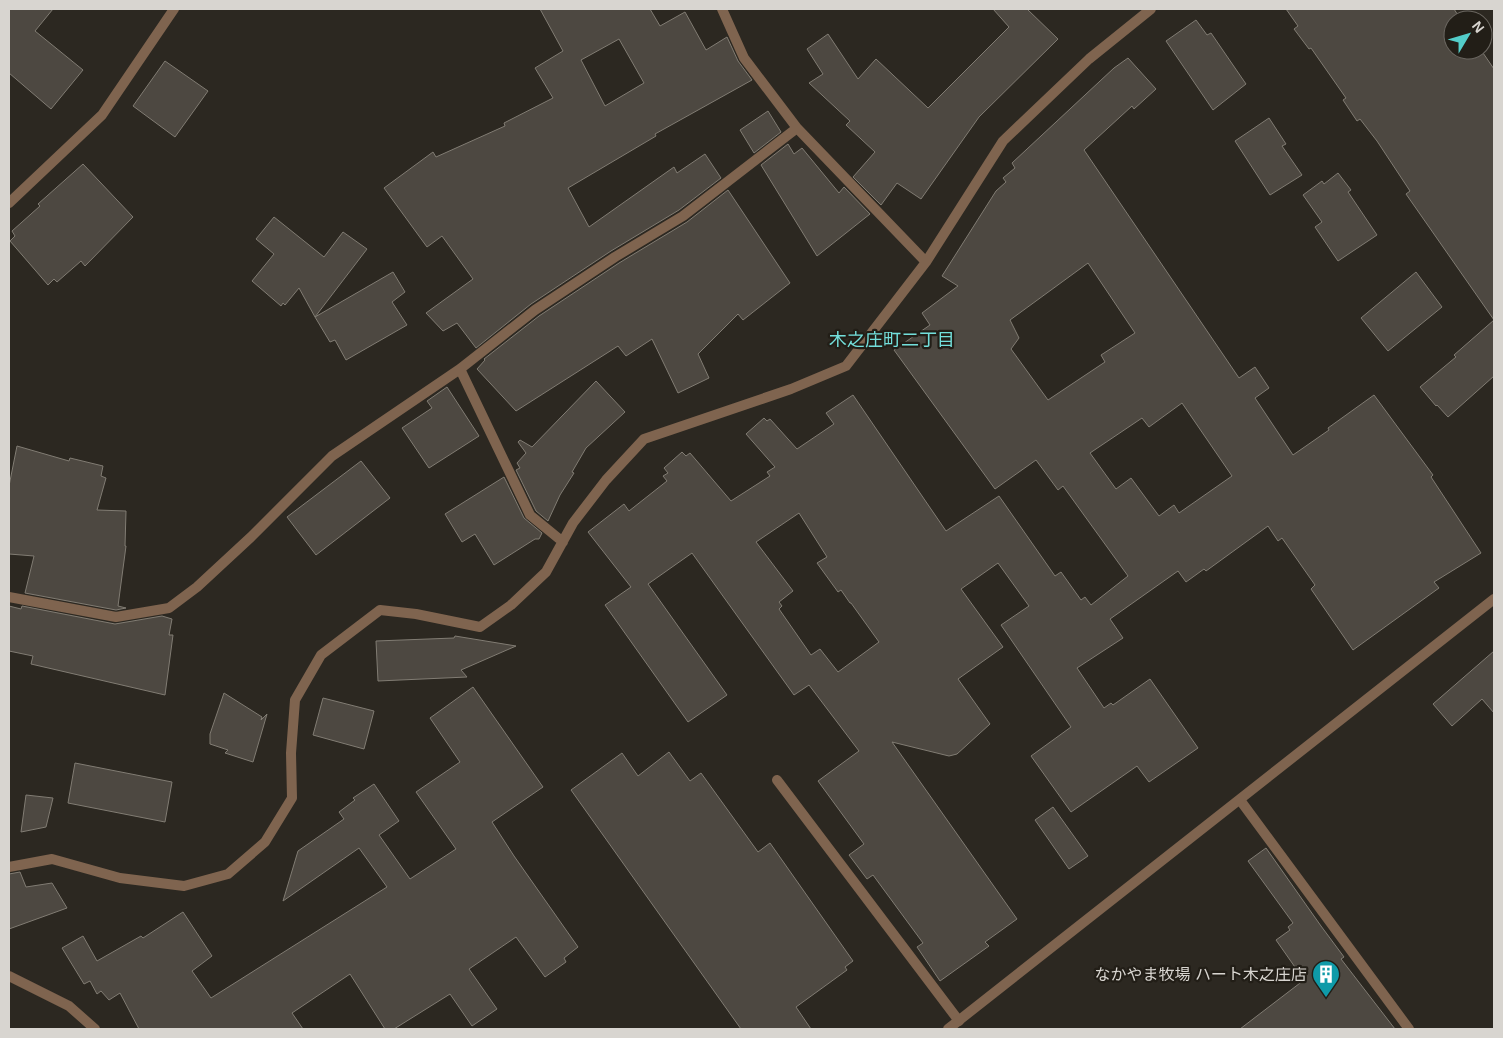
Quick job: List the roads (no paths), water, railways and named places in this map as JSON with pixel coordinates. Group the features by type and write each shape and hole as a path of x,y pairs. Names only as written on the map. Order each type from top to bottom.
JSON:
{"street":[{"path":"9,203 102,115 174,9"},
{"path":"722,9 744,58 797,128 926,262"},
{"path":"9,867 52,859 120,878 184,886 228,874 265,842 292,798 291,753 295,700 321,655 380,610 416,614 480,627 511,605 546,572 573,523 606,480 644,439 791,389 846,366 926,262 1003,142 1089,59 1151,9"},
{"path":"9,597 116,617 169,608 197,587 332,456 460,369 535,310 615,257 683,216 797,128"},
{"path":"460,369 530,515 563,542"},
{"path":"948,1029 1494,599"},
{"path":"777,780 959,1021"},
{"path":"1240,800 1409,1029"},
{"path":"9,976 69,1006 95,1029"}],"place":[{"name":"なかやま牧場 ハート木之庄店","path":"1326,998"}],"district":[{"name":"木之庄町二丁目","path":"892,340"}]}
